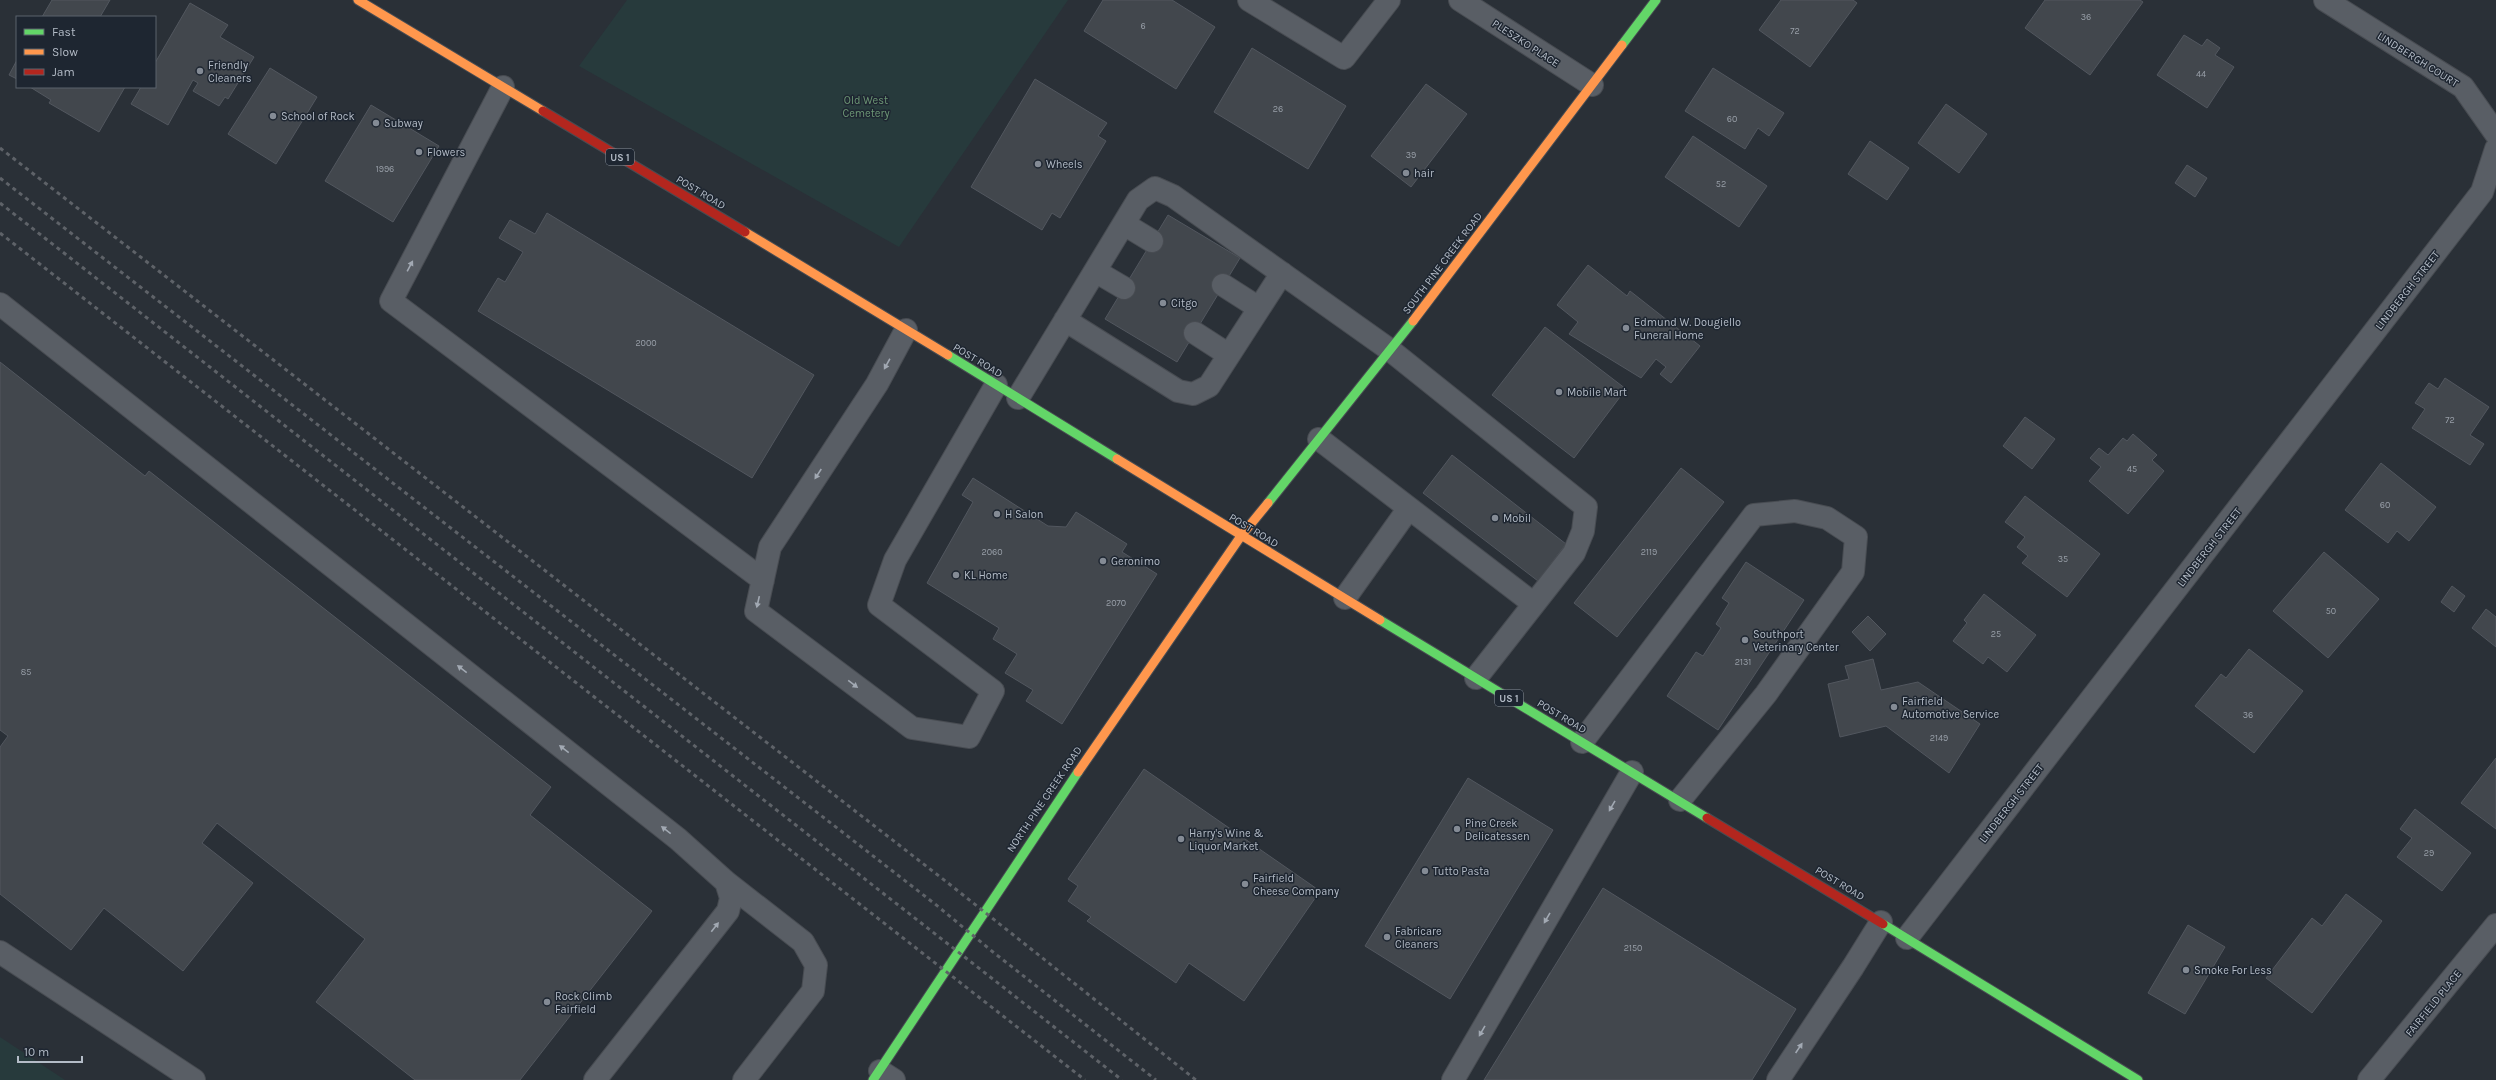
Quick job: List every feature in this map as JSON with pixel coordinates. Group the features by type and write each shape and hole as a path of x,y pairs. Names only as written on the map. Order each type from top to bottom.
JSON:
{"main road":[{"name":"POST ROAD","path":"358,0 906,330 1241,536 1908,938 2138,1080"},
{"name":"SOUTH PINE CREEK ROAD","path":"1241,536 1390,350 1656,0"},
{"name":"NORTH PINE CREEK ROAD","path":"882,1077 1052,809 1241,536"}],"street":[{"path":"1249,0 1344,58 1389,0"},
{"name":"PLESZKO PLACE","path":"1460,0 1592,85"},
{"name":"LINDBERGH COURT","path":"2325,0 2463,87 2496,134"},
{"path":"503,87 478,138 391,300 763,580"},
{"name":"LINDBERGH STREET","path":"1908,938 2482,192 2496,148"},
{"path":"1018,398 1138,200 1155,188 1186,204 1390,350 1586,507 1583,531 1574,553 1476,678"},
{"path":"1124,224 1152,241"},
{"path":"1095,271 1124,288"},
{"path":"1065,320 1178,391 1193,394 1209,386 1282,273"},
{"path":"1223,285 1259,308"},
{"path":"0,304 678,839 726,882 803,942 816,965 813,991 744,1080"},
{"path":"906,330 877,384 770,547 756,611 912,728 969,737 993,691 879,605 895,560 996,385"},
{"path":"1195,333 1229,355"},
{"path":"1319,439 1534,604"},
{"path":"1344,598 1409,508"},
{"path":"1582,742 1754,515 1795,511 1826,518 1856,538 1853,572 1766,694 1680,800"},
{"path":"1453,1080 1632,772"},
{"path":"595,1080 728,911 731,898 726,882"},
{"path":"1778,1080 1881,922"},
{"name":"FAIRFIELD PLACE","path":"2370,1080 2496,926"},
{"path":"0,952 194,1080"}],"green space":[{"name":"Old West Cemetery","path":"627,0 1068,0 899,247 579,66"},
{"path":"0,1037 65,1080 0,1080"}],"building":[{"path":"52,0 110,0 101,16 43,16"},
{"path":"1103,0 1172,0 1215,27 1176,89 1084,31"},
{"path":"1781,0 1853,0 1857,3 1810,67 1759,30"},
{"path":"2045,0 2140,0 2143,2 2090,75 2025,28"},
{"name":"Friendly Cleaners","path":"190,3 228,25 220,37 254,57 228,99 225,97 219,106 193,91 198,83 193,80 168,125 131,104 140,88 156,88 156,61"},
{"path":"2184,35 2202,46 2207,39 2220,48 2215,55 2234,67 2207,108 2157,75"},
{"path":"1252,48 1346,106 1308,169 1214,112"},
{"path":"16,62 16,78 9,75"},
{"name":"School of Rock","path":"270,68 317,97 276,164 228,134"},
{"path":"1713,68 1784,113 1769,136 1758,128 1745,149 1685,111"},
{"name":"Wheels","path":"1035,79 1107,123 1098,136 1106,141 1060,218 1052,213 1042,230 971,187"},
{"path":"1426,84 1467,114 1411,187 1371,156"},
{"path":"32,88 124,88 99,132 49,103 51,100"},
{"path":"1946,104 1987,134 1959,173 1918,143"},
{"path":"371,105 439,146 393,222 325,181"},
{"path":"1693,136 1767,186 1739,227 1665,177"},
{"path":"1870,141 1909,168 1887,200 1848,174"},
{"path":"2187,165 2207,178 2195,197 2175,183"},
{"path":"547,213 814,375 752,478 478,311 498,278 505,282 523,252 499,238 510,220 535,234"},
{"name":"Citgo","path":"1168,215 1240,258 1177,362 1105,319"},
{"name":"Edmund W. Dougiello Funeral Home","path":"1588,265 1627,296 1630,291 1700,346 1671,383 1660,374 1666,367 1656,359 1641,378 1569,334 1578,322 1557,305"},
{"name":"Mobile Mart","path":"1545,327 1626,389 1574,458 1492,395"},
{"path":"0,362 145,476 149,471 551,787 530,815 652,911 520,1080 415,1080 316,1002 365,939 217,823 202,843 253,883 183,971 104,908 71,950 0,894 0,747 8,736 0,730"},
{"path":"2445,378 2489,407 2470,435 2484,444 2470,465 2412,428 2425,409 2415,403 2429,383 2438,389"},
{"path":"2025,417 2055,439 2032,469 2003,446"},
{"path":"2133,434 2157,455 2152,460 2164,471 2128,514 2089,481 2101,467 2090,458 2099,448 2108,455 2123,438 2127,441"},
{"name":"Mobil","path":"1452,455 1566,544 1538,581 1423,493"},
{"path":"2381,463 2436,507 2409,541 2397,531 2388,543 2345,510"},
{"path":"1681,468 1724,502 1617,637 1574,603"},
{"path":"973,478 1048,526 1066,527 1076,512 1127,544 1122,552 1157,574 1062,724 1026,701 1033,690 1005,673 1017,654 993,639 999,628 927,583 973,502 962,495"},
{"path":"2025,496 2100,554 2067,597 2022,563 2028,556 2017,547 2025,537 2005,522"},
{"path":"2324,552 2379,599 2328,658 2273,611"},
{"name":"Southport Veterinary Center","path":"1746,562 1804,600 1718,730 1667,696 1696,652 1703,656 1721,628 1716,624 1729,603 1722,598"},
{"path":"2452,586 2465,596 2454,612 2441,602"},
{"path":"1984,594 2036,635 2007,672 1988,657 1983,664 1953,641 1967,623 1964,620"},
{"path":"2486,609 2496,617 2496,647 2472,628"},
{"path":"1868,616 1886,634 1870,651 1852,632"},
{"path":"2249,649 2303,691 2254,753 2195,706 2221,674 2226,678"},
{"name":"Fairfield Automotive Service","path":"1873,659 1881,690 1918,682 1980,724 1949,773 1886,726 1840,737 1828,684 1849,679 1845,666"},
{"path":"2496,758 2496,829 2461,803"},
{"path":"1144,769 1320,891 1244,1001 1189,963 1176,983 1087,921 1091,917 1068,901 1078,886 1068,879"},
{"path":"1468,778 1553,830 1450,999 1365,946"},
{"path":"2415,809 2471,853 2442,891 2397,857 2412,838 2400,829"},
{"path":"1603,888 1796,1009 1752,1080 1484,1080"},
{"path":"2346,894 2382,921 2312,1013 2266,978 2312,918 2322,926"},
{"name":"Smoke For Less","path":"2188,925 2225,947 2185,1014 2148,993"}],"railway":[{"path":"0,148 948,883 1196,1080"},
{"path":"0,178 935,904 993,952 1156,1080"},
{"path":"0,203 1122,1080"},
{"path":"0,233 1085,1080"}],"traffic: fast":[{"path":"1622,45 1656,0"},
{"path":"1268,503 1413,321"},
{"path":"948,355 1117,459"},
{"path":"1380,620 1707,818"},
{"path":"873,1080 1078,772"},
{"path":"1883,924 2138,1080"}],"traffic: slow":[{"path":"358,0 543,111"},
{"path":"1413,321 1622,45"},
{"path":"745,232 948,355"},
{"path":"1117,459 1380,620"},
{"path":"1078,772 1241,536 1268,503"}],"traffic: jam":[{"path":"543,111 745,232"},
{"path":"1707,818 1883,924"}],"place":[{"name":"Friendly Cleaners","path":"200,71"},
{"name":"School of Rock","path":"273,116"},
{"name":"Subway","path":"376,123"},
{"name":"Flowers","path":"419,152"},
{"name":"Wheels","path":"1038,164"},
{"name":"hair","path":"1406,173"},
{"name":"Citgo","path":"1163,303"},
{"name":"Edmund W. Dougiello Funeral Home","path":"1626,328"},
{"name":"Mobile Mart","path":"1559,392"},
{"name":"H Salon","path":"997,514"},
{"name":"Mobil","path":"1495,518"},
{"name":"Geronimo","path":"1103,561"},
{"name":"KL Home","path":"956,575"},
{"name":"Southport Veterinary Center","path":"1745,640"},
{"name":"Fairfield Automotive Service","path":"1894,707"},
{"name":"Pine Creek Delicatessen","path":"1457,829"},
{"name":"Harry's Wine & Liquor Market","path":"1181,839"},
{"name":"Tutto Pasta","path":"1425,871"},
{"name":"Fairfield Cheese Company","path":"1245,884"},
{"name":"Fabricare Cleaners","path":"1387,937"},
{"name":"Smoke For Less","path":"2186,970"},
{"name":"Rock Climb Fairfield","path":"547,1002"}]}
